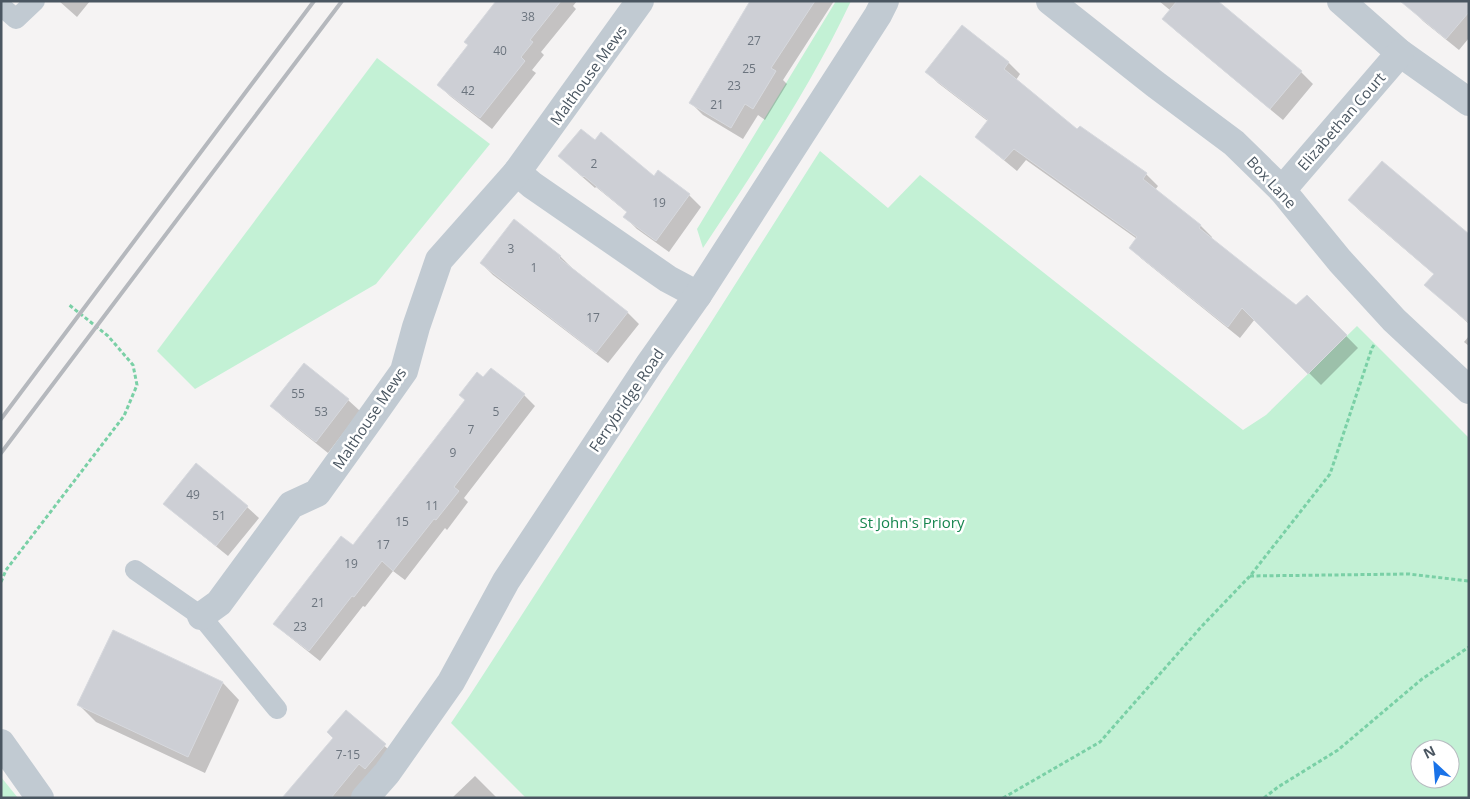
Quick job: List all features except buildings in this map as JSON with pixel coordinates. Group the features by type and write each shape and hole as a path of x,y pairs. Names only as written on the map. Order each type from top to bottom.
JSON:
{"street":[{"name":"Malthouse Mews","path":"201,616 219,603 291,505 317,493 404,371 416,327 439,260 517,172 640,1"},
{"name":"Ferrybridge Road","path":"364,798 387,773 451,682 506,581 650,363 698,295 885,1"},
{"name":"Box Lane","path":"1050,1 1155,84 1234,143 1282,190 1340,261 1394,320 1469,390"},
{"path":"1341,1 1400,53 1469,102"},
{"name":"Elizabethan Court","path":"1282,190 1400,53"},
{"path":"517,172 532,185 668,279 698,295"},
{"path":"1,743 40,798"}],"lane":[{"path":"1,6 16,19 35,1"},
{"path":"135,570 201,616 276,709"}],"path":[{"path":"1,582 6,570 124,416 137,385 133,366 115,344 108,336 68,304"},
{"path":"1003,798 1100,742 1202,626 1250,576 1330,474 1372,348 1394,320"},
{"path":"1250,576 1409,574 1469,581"},
{"path":"1264,798 1278,787 1338,750 1422,678 1469,647"}],"green space":[{"path":"836,1 851,1 800,96 703,248 697,229"},
{"path":"377,58 490,144 376,284 195,389 157,351"},
{"name":"St John's Priory","path":"820,151 888,208 920,175 1243,430 1266,415 1357,326 1469,438 1469,798 526,798 451,723"},
{"path":"1,777 18,798 1,798"}],"railway":[{"path":"1,419 314,1"},
{"path":"1,453 342,1"}]}
